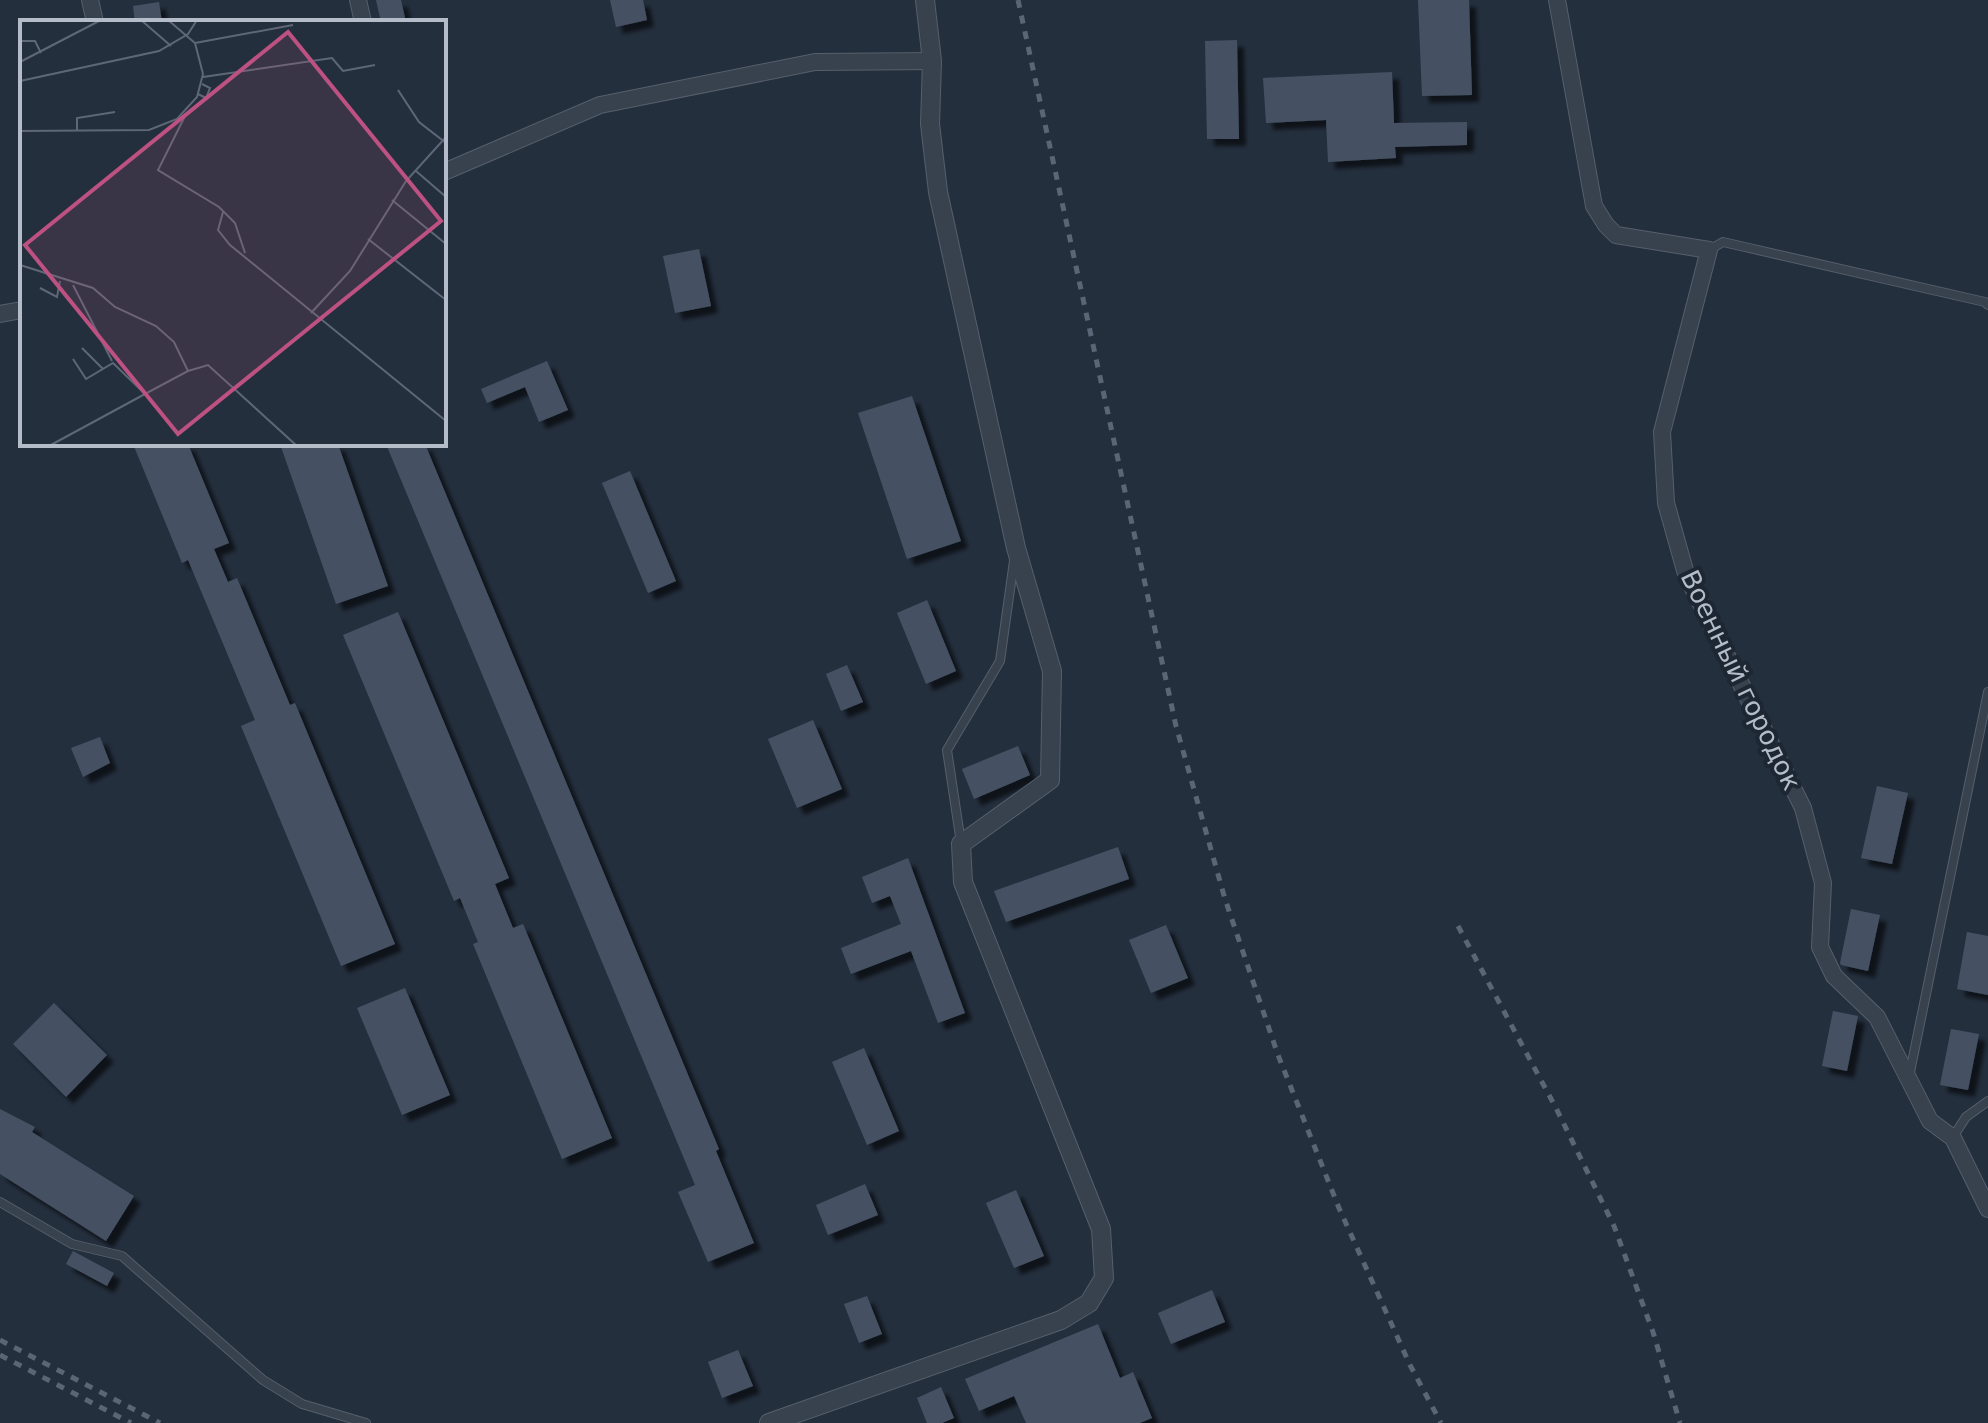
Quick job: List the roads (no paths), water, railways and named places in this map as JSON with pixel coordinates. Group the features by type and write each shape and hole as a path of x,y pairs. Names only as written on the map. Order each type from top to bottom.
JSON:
{"street":[{"path":"90,0 95,20"},
{"path":"358,0 363,20"},
{"path":"769,1423 1061,1320 1089,1303 1104,1278 1101,1229 963,882 961,844 1050,780 1052,671 1016,548 938,192 930,124 932,61 925,0"},
{"path":"1557,0 1594,206 1616,235 1709,250"},
{"path":"446,171 600,105 815,62 932,61"},
{"name":"Военный городок","path":"1709,250 1662,432 1666,503 1686,574 1803,808 1823,883 1820,947 1834,976 1877,1017 1930,1121 1953,1138 1988,1209"},
{"path":"0,314 20,310"}],"lane":[{"path":"1709,250 1723,242 1987,303"},
{"path":"961,844 947,750 1000,661 1016,548"},
{"path":"1909,1078 1988,692"},
{"path":"1953,1138 1966,1117 1988,1101"},
{"path":"0,1202 72,1244 122,1256 263,1380 302,1404 366,1423"}],"railway":[{"path":"1018,0 1176,726 1225,899 1278,1055 1339,1208 1410,1365 1441,1423"},
{"path":"1458,926 1556,1108 1614,1226 1653,1332 1680,1423"},
{"path":"0,1340 160,1423"},
{"path":"0,1355 131,1423"}]}
